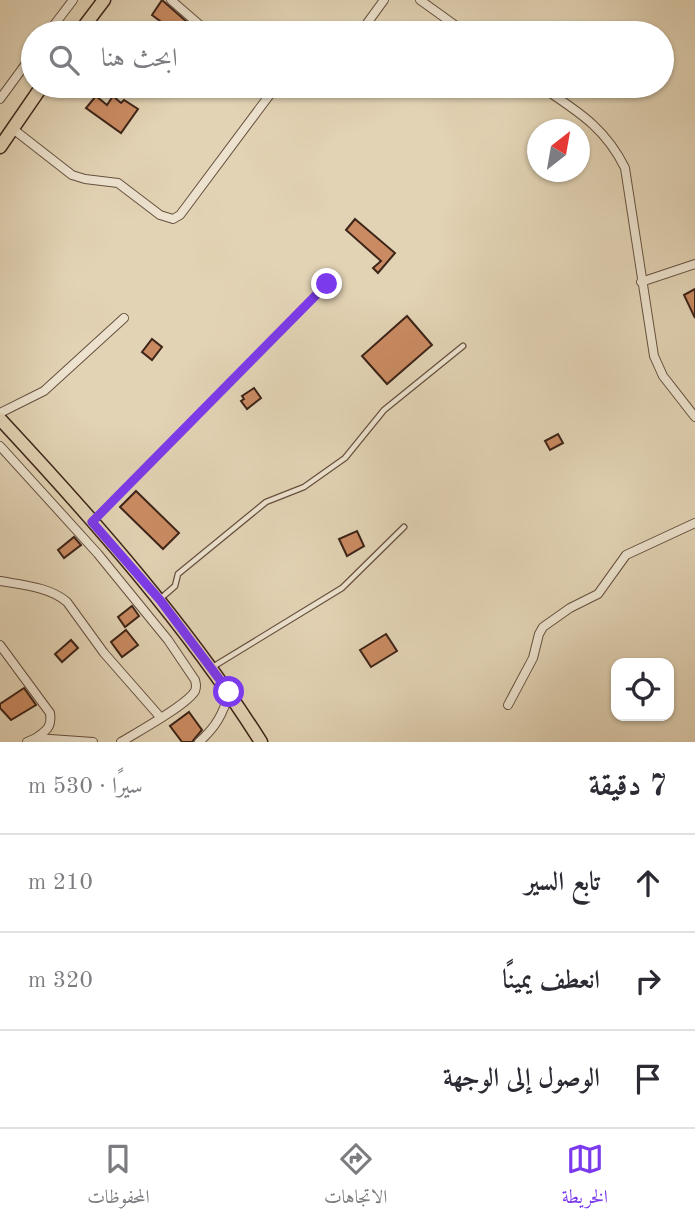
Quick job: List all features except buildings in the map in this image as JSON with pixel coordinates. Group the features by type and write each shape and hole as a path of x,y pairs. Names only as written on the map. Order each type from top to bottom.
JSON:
{"main road":[{"path":"88,21 104,0"},
{"path":"0,147 34,98"},
{"path":"0,419 160,600 229,692 261,742"}],"street":[{"path":"57,21 73,0"},
{"path":"171,0 195,21"},
{"path":"369,21 384,0"},
{"path":"420,0 449,21"},
{"path":"0,99 21,70"},
{"path":"13,129 72,175 118,183 160,215 173,219 180,215 264,98"},
{"path":"557,98 598,128 614,146 625,168 654,356 663,376 695,417"},
{"path":"641,282 695,264"},
{"path":"0,413 44,391 124,318"},
{"path":"0,446 107,565 169,640 195,680 194,693 161,718 121,742"},
{"path":"508,705 533,657 543,627 570,608 598,594 626,555 695,523"},
{"path":"0,582 43,590 59,595 67,601 104,653 161,718"},
{"path":"0,645 50,713 49,728 27,742"},
{"path":"199,742 217,724 224,712 229,692"},
{"path":"36,737 93,742"}],"lane":[{"path":"92,522 327,284"},
{"path":"160,600 175,586 178,574 266,502 304,487 345,458 384,410 463,345"},
{"path":"211,668 342,588 404,527"}],"route":[{"path":"229,692 160,600 92,522 327,284"}]}
